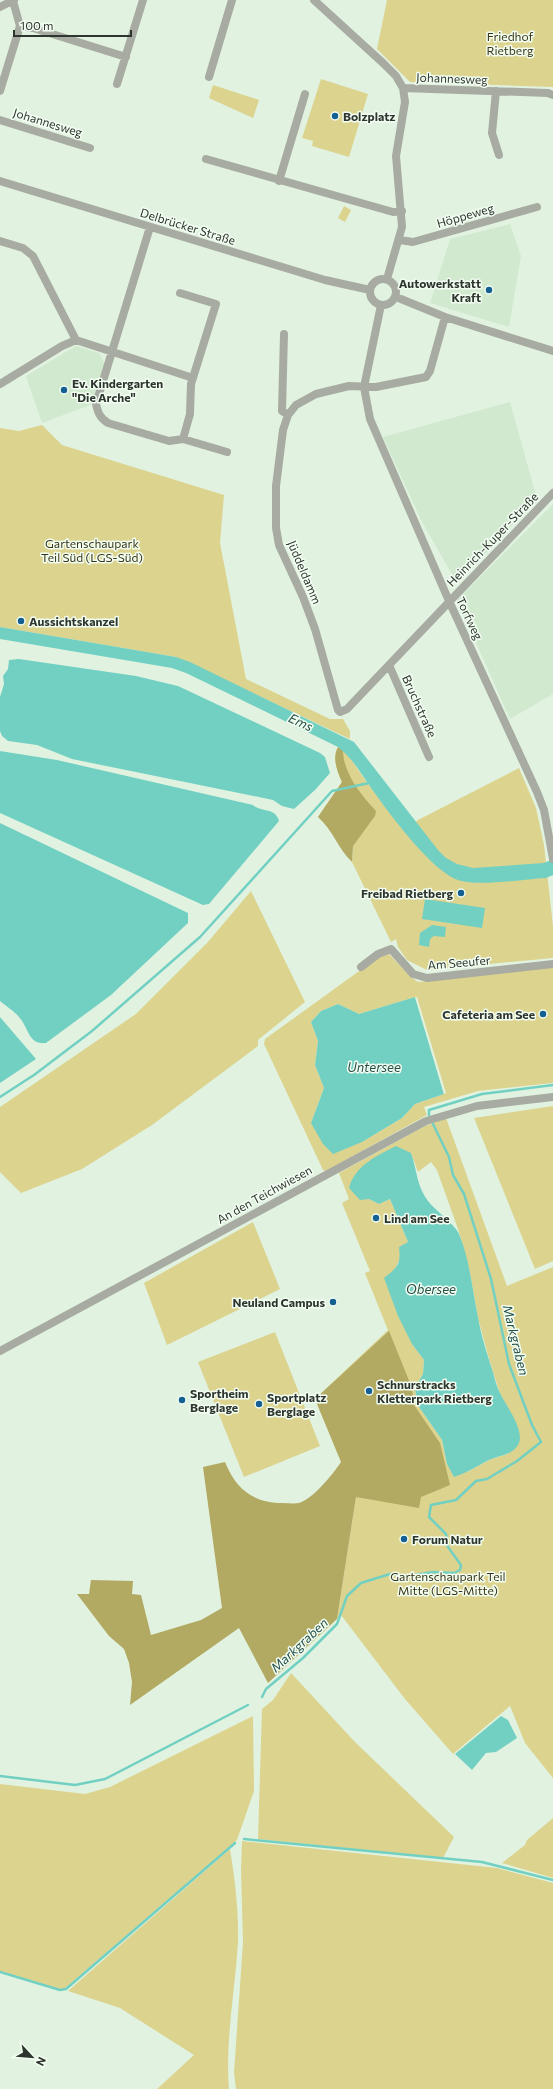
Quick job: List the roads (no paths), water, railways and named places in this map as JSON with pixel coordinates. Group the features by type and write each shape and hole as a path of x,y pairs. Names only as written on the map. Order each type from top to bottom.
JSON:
{"street":[{"path":"0,7 14,0 20,26 0,91"},
{"path":"117,84 143,0"},
{"path":"209,77 232,0"},
{"name":"Johannesweg","path":"314,0 383,62 396,76 402,88 548,93 553,95"},
{"path":"20,26 33,28 126,57"},
{"path":"387,279 400,240 402,227 402,211 396,156 405,102 402,88"},
{"path":"496,91 492,133 499,155"},
{"path":"279,181 305,94"},
{"name":"Johannesweg","path":"0,120 90,148"},
{"path":"206,159 279,181 393,212 402,211"},
{"name":"Delbrücker Straße","path":"0,181 325,280 370,290"},
{"name":"Höppeweg","path":"400,240 413,242 537,207"},
{"path":"150,227 96,404 102,419 108,423 169,442 183,439 227,452"},
{"path":"0,241 23,248 32,256 76,340"},
{"path":"387,279 391,281 396,288 396,297 392,303 381,305 371,298 370,290 378,280 387,279"},
{"path":"180,294 216,304 193,378 190,414 183,439"},
{"path":"396,297 445,317 553,351"},
{"name":"Torfweg","path":"381,305 364,387 370,419 449,601 537,792 552,842 553,856"},
{"path":"284,334 282,411 288,415 296,405 316,394 349,386 376,387 426,377 430,371 445,317"},
{"path":"0,384 62,346 76,340 193,378"},
{"name":"Jüddeldamm","path":"288,415 283,430 278,467 276,528 285,560 303,597 315,630 336,706 340,712"},
{"name":"Heinrich-Kuper-Straße","path":"449,601 553,493"},
{"name":"Bruchstraße","path":"340,712 347,709 449,601"},
{"name":"Bruchstraße","path":"389,665 429,757"},
{"name":"Am Seeufer","path":"361,967 378,954 391,949 413,974 419,977 553,964"},
{"name":"An den Teichwiesen","path":"0,1351 426,1121 477,1106 553,1097"}],"water":[{"name":"Ems","path":"0,627 176,657 190,662 354,742 438,850 446,858 457,864 473,868 544,863 553,859 553,875 546,878 489,883 458,880 434,864 409,837 396,822 354,763 338,747 186,673 172,668 0,639"},
{"path":"19,659 136,676 178,686 320,753 325,757 330,773 315,790 294,809 282,806 273,800 72,759 37,745 8,741 2,736 0,731 0,697 4,684 3,676 8,669 9,660"},
{"path":"0,751 57,760 253,805 275,814 279,821 209,904 203,905 0,813"},
{"path":"0,823 188,913 188,923 111,995 46,1043 40,1043 32,1039 19,1017 0,1001"},
{"path":"425,899 485,908 482,928 422,919"},
{"path":"432,925 446,927 445,937 434,936 430,939 429,947 419,945 420,933"},
{"name":"Untersee","path":"415,997 444,1094 415,1104 402,1118 362,1142 333,1154 323,1144 311,1123 324,1088 315,1065 318,1041 311,1022 321,1011 338,1004 359,1014"},
{"path":"0,1017 36,1059 0,1083"},
{"name":"Obersee","path":"396,1146 411,1153 419,1184 424,1196 459,1234 468,1264 484,1344 495,1381 520,1433 518,1445 512,1451 505,1455 493,1458 454,1477 447,1464 442,1440 417,1404 415,1388 423,1374 424,1360 412,1344 398,1316 384,1278 398,1265 399,1247 408,1242 390,1199 379,1204 369,1199 360,1200 349,1188 356,1173 361,1167"},
{"path":"501,1716 508,1720 517,1738 496,1752 486,1753 472,1770 455,1754"}],"waterway":[{"path":"0,1097 34,1075 92,1031 200,937 332,791 369,783"},
{"name":"Markgraben","path":"429,1115 429,1110 482,1094 553,1085"},
{"name":"Markgraben","path":"262,1697 266,1689 303,1658 337,1624 347,1596 361,1583 390,1574 409,1576 433,1572 454,1573 460,1570 461,1565 448,1547 446,1534 429,1517 431,1505 456,1500 476,1481 487,1479 517,1461 541,1442 532,1425 509,1364 491,1279 464,1194 453,1175 449,1157 433,1124"},
{"name":"Markgraben","path":"0,1776 75,1785 105,1779 248,1705"},
{"path":"244,1839 482,1862 553,1880"},
{"path":"0,1972 60,1990 66,1989 235,1843"}],"place":[{"name":"Bolzplatz","path":"335,116"},
{"name":"Autowerkstatt Kraft","path":"489,290"},
{"name":"Ev. Kindergarten \"Die Arche\"","path":"64,390"},
{"name":"Aussichtskanzel","path":"21,621"},
{"name":"Freibad Rietberg","path":"461,893"},
{"name":"Cafeteria am See","path":"543,1014"},
{"name":"Lind am See","path":"376,1218"},
{"name":"Neuland Campus","path":"333,1302"},
{"name":"Schnurstracks Kletterpark Rietberg","path":"369,1391"},
{"name":"Sportheim Berglage","path":"182,1400"},
{"name":"Sportplatz Berglage","path":"259,1404"},
{"name":"Forum Natur","path":"404,1539"}],"park label":[{"name":"Friedhof Rietberg","path":"510,43"},
{"name":"Gartenschaupark Teil Süd (LGS-Süd)","path":"92,550"},
{"name":"Gartenschaupark Teil Mitte (LGS-Mitte)","path":"448,1583"}]}
